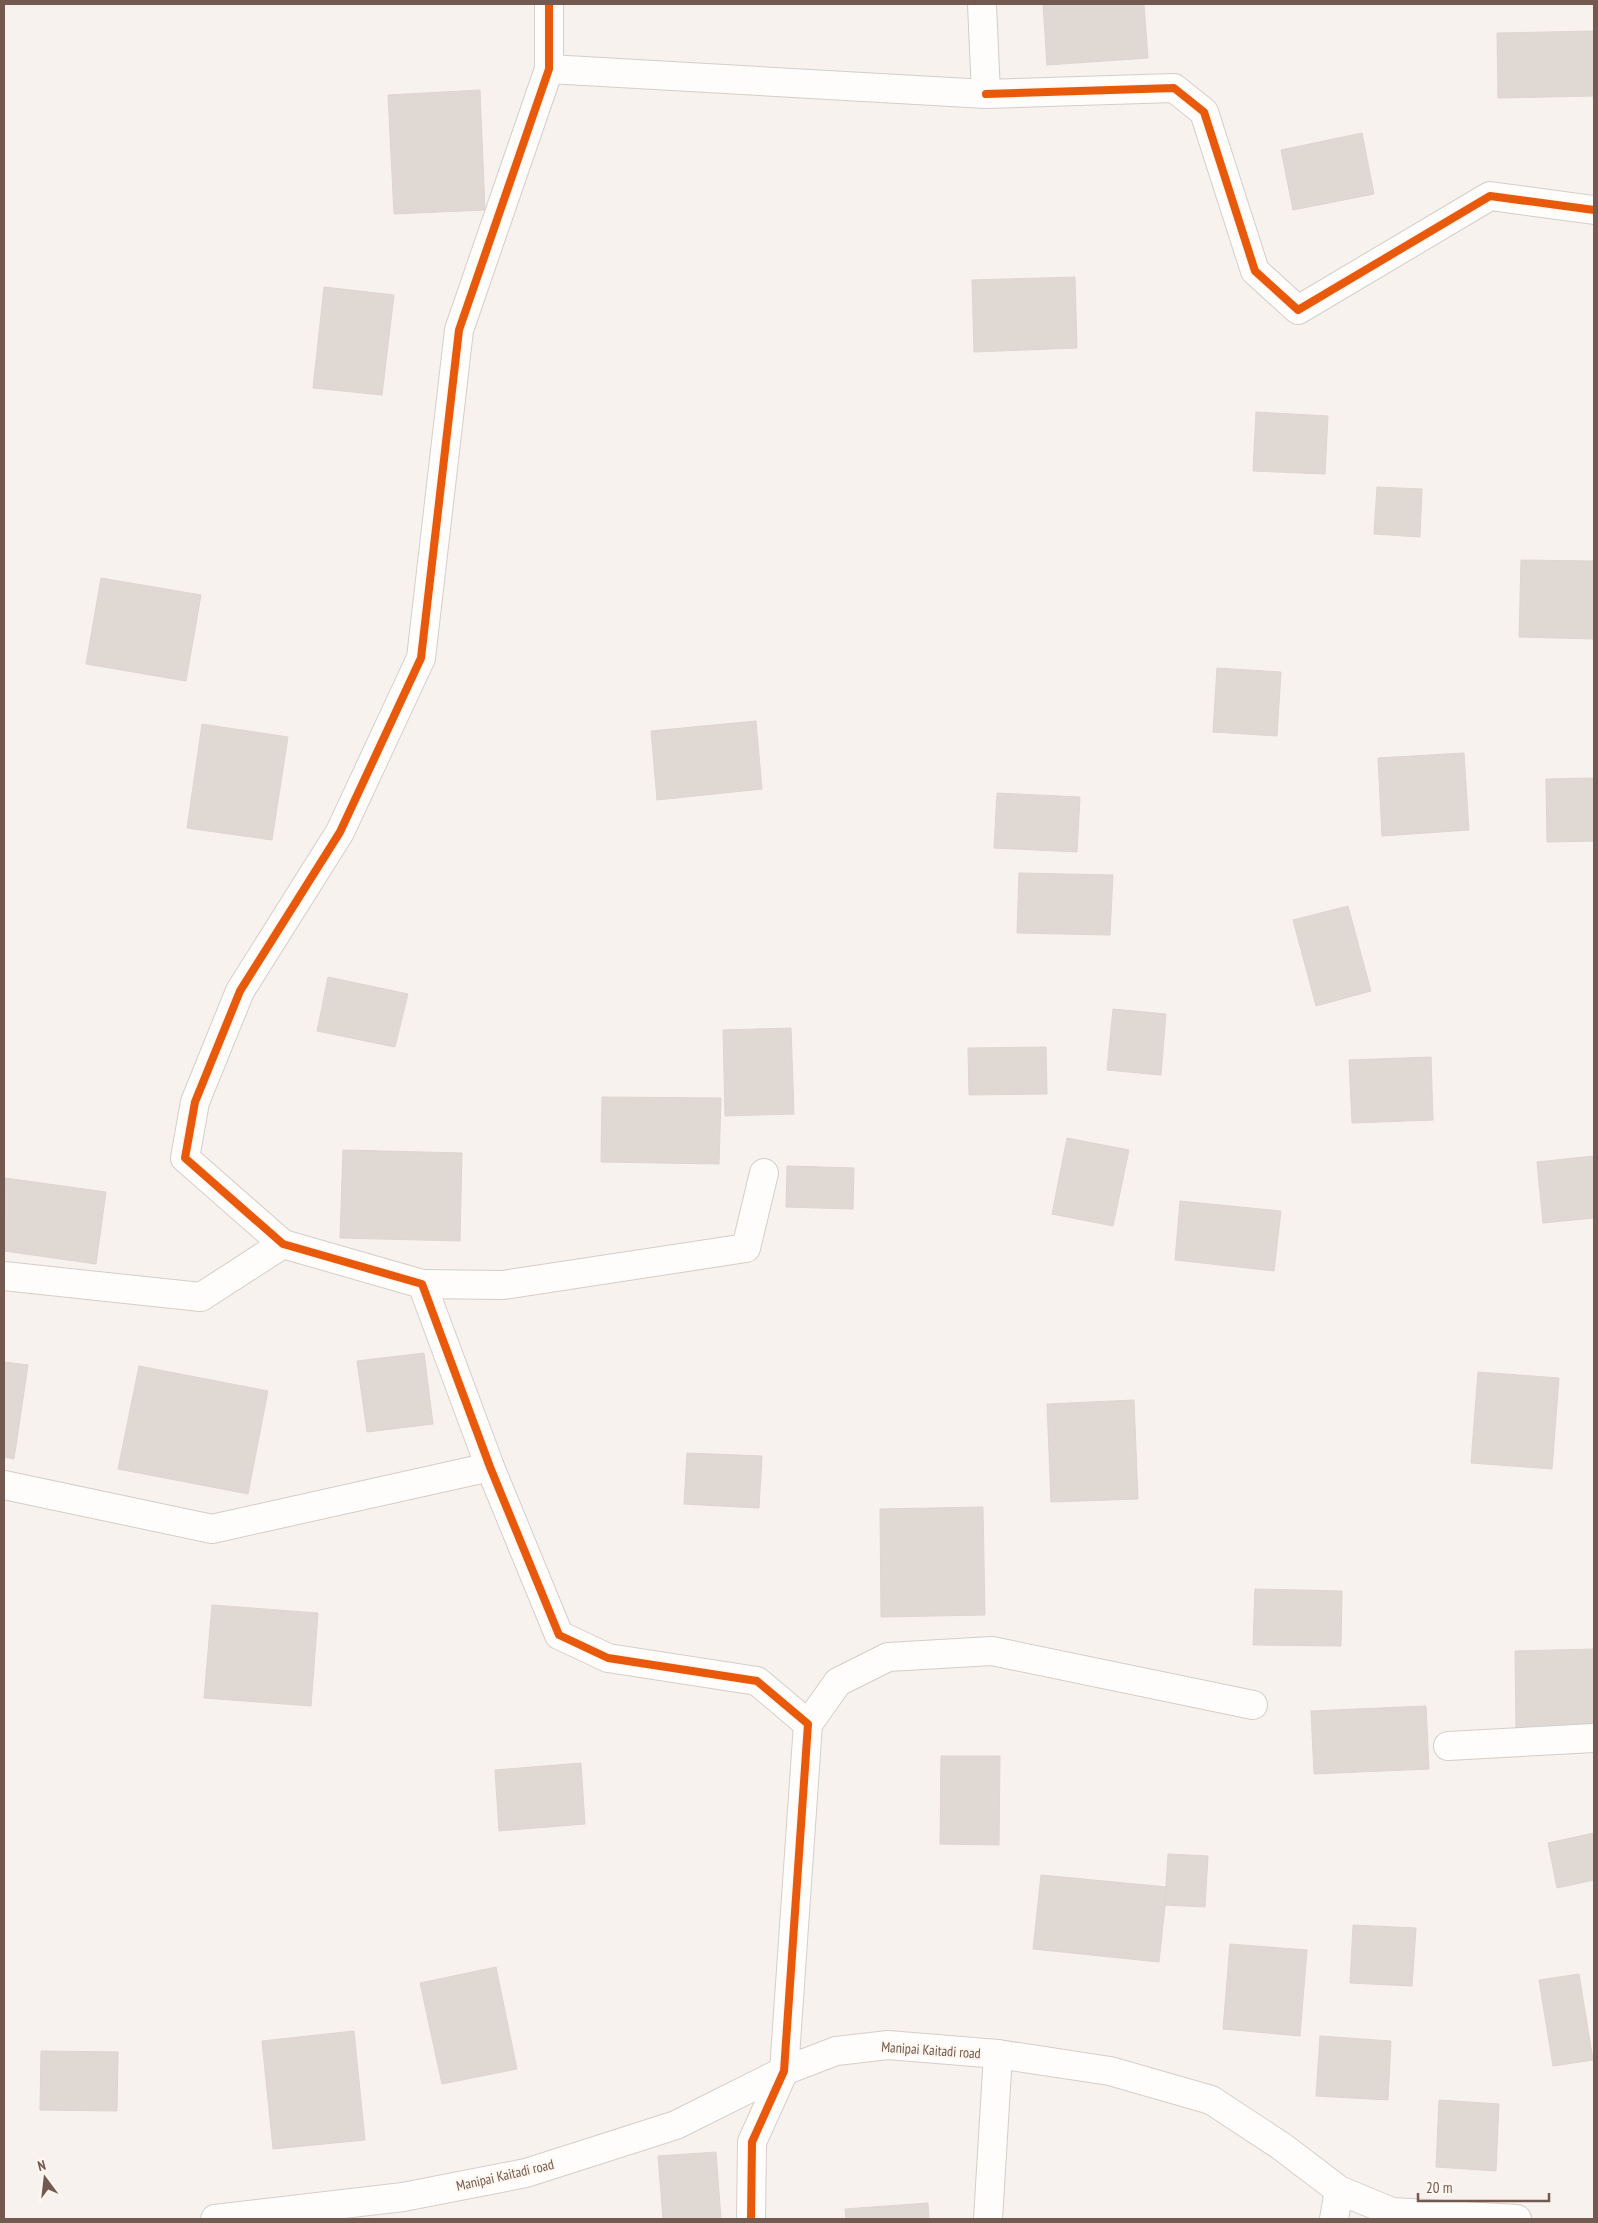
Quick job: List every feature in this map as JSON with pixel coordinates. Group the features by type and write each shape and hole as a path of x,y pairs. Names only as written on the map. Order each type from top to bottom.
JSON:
{"street":[{"path":"549,4 550,69 459,330 421,658 340,832 240,991 195,1102 185,1158 283,1244 422,1284 504,1285 746,1248 764,1173"},
{"path":"982,4 986,94"},
{"path":"550,69 986,94 1174,88 1204,112 1255,271 1298,310 1490,196 1594,210"},
{"path":"4,1276 202,1297 283,1244"},
{"path":"422,1284 490,1467 559,1635 608,1658 757,1681 808,1724"},
{"path":"4,1485 212,1529 490,1467"},
{"path":"751,2219 752,2142 784,2071 808,1724 838,1682 888,1657 992,1651 1253,1705"},
{"path":"1448,1746 1594,1738"},
{"name":"Manipai Kaitadi road","path":"215,2219 403,2197 526,2173 676,2125 784,2071 836,2051 888,2045 998,2054 1110,2071 1211,2100 1281,2146 1339,2190 1392,2212 1516,2219"},
{"path":"988,2219 998,2054"},
{"path":"1334,2219 1339,2190"}],"building":[{"path":"1043,4 1144,4 1148,58 1047,65"},
{"path":"1594,31 1594,96 1498,98 1497,33"},
{"path":"480,90 485,210 394,214 388,95"},
{"path":"1362,133 1374,194 1293,210 1281,150"},
{"path":"1075,277 1077,348 974,352 972,280"},
{"path":"324,287 394,295 382,395 313,388"},
{"path":"1256,412 1328,416 1325,474 1253,471"},
{"path":"1377,487 1422,489 1420,537 1374,534"},
{"path":"1521,560 1594,561 1594,639 1519,637"},
{"path":"101,578 201,595 186,681 86,664"},
{"path":"1217,668 1281,672 1277,736 1213,732"},
{"path":"756,721 762,789 657,800 651,731"},
{"path":"202,724 288,737 272,840 187,828"},
{"path":"1464,753 1469,830 1382,836 1378,758"},
{"path":"1594,778 1594,841 1547,842 1546,779"},
{"path":"997,793 1080,797 1077,852 994,848"},
{"path":"1019,873 1113,875 1110,935 1017,933"},
{"path":"1348,906 1371,991 1316,1006 1293,920"},
{"path":"328,977 408,994 395,1047 317,1031"},
{"path":"1113,1009 1166,1014 1161,1075 1107,1070"},
{"path":"791,1028 794,1114 725,1116 723,1030"},
{"path":"1046,1047 1047,1094 969,1095 968,1048"},
{"path":"1431,1057 1433,1120 1352,1123 1349,1060"},
{"path":"602,1097 721,1098 719,1164 601,1162"},
{"path":"1067,1138 1129,1150 1113,1226 1052,1214"},
{"path":"343,1150 462,1153 460,1241 340,1238"},
{"path":"1594,1156 1594,1218 1543,1223 1537,1162"},
{"path":"787,1166 854,1168 853,1209 786,1207"},
{"path":"5,1178 106,1192 96,1264 4,1251"},
{"path":"1180,1201 1281,1211 1274,1271 1175,1260"},
{"path":"424,1353 433,1424 367,1432 357,1361"},
{"path":"4,1362 28,1365 14,1459 4,1457"},
{"path":"139,1366 268,1391 248,1494 118,1469"},
{"path":"1478,1372 1559,1378 1552,1469 1471,1463"},
{"path":"1134,1400 1138,1499 1051,1502 1047,1404"},
{"path":"687,1453 762,1456 759,1508 684,1504"},
{"path":"983,1507 985,1615 881,1617 880,1509"},
{"path":"1255,1589 1342,1591 1341,1646 1253,1645"},
{"path":"212,1605 318,1613 311,1706 204,1698"},
{"path":"1594,1649 1594,1728 1516,1730 1515,1651"},
{"path":"1426,1706 1429,1769 1314,1774 1311,1711"},
{"path":"941,1756 1000,1756 999,1845 940,1844"},
{"path":"581,1763 585,1824 499,1831 495,1770"},
{"path":"1594,1833 1594,1880 1557,1888 1548,1843"},
{"path":"1168,1854 1208,1856 1205,1907 1165,1905"},
{"path":"1041,1875 1167,1887 1159,1962 1033,1949"},
{"path":"1353,1925 1416,1928 1412,1986 1350,1983"},
{"path":"1230,1944 1307,1950 1300,2036 1223,2029"},
{"path":"496,1967 517,2069 442,2084 420,1983"},
{"path":"1579,1974 1593,2060 1553,2066 1539,1980"},
{"path":"354,2031 365,2140 273,2149 262,2041"},
{"path":"1320,2036 1391,2041 1388,2100 1316,2096"},
{"path":"41,2051 118,2052 117,2111 40,2110"},
{"path":"1439,2100 1499,2104 1496,2171 1436,2167"},
{"path":"716,2152 721,2219 663,2219 658,2156"},
{"path":"928,2203 929,2219 846,2219 845,2209"}],"cycle path":[{"path":"549,4 549,69 459,330 421,658 340,832 240,991 195,1102 185,1158 283,1244 422,1284 490,1467 559,1635 608,1658 757,1681 808,1724 784,2071 752,2142 751,2219"},
{"path":"986,94 1174,88 1204,112 1255,271 1298,310 1490,196 1594,210"}]}
